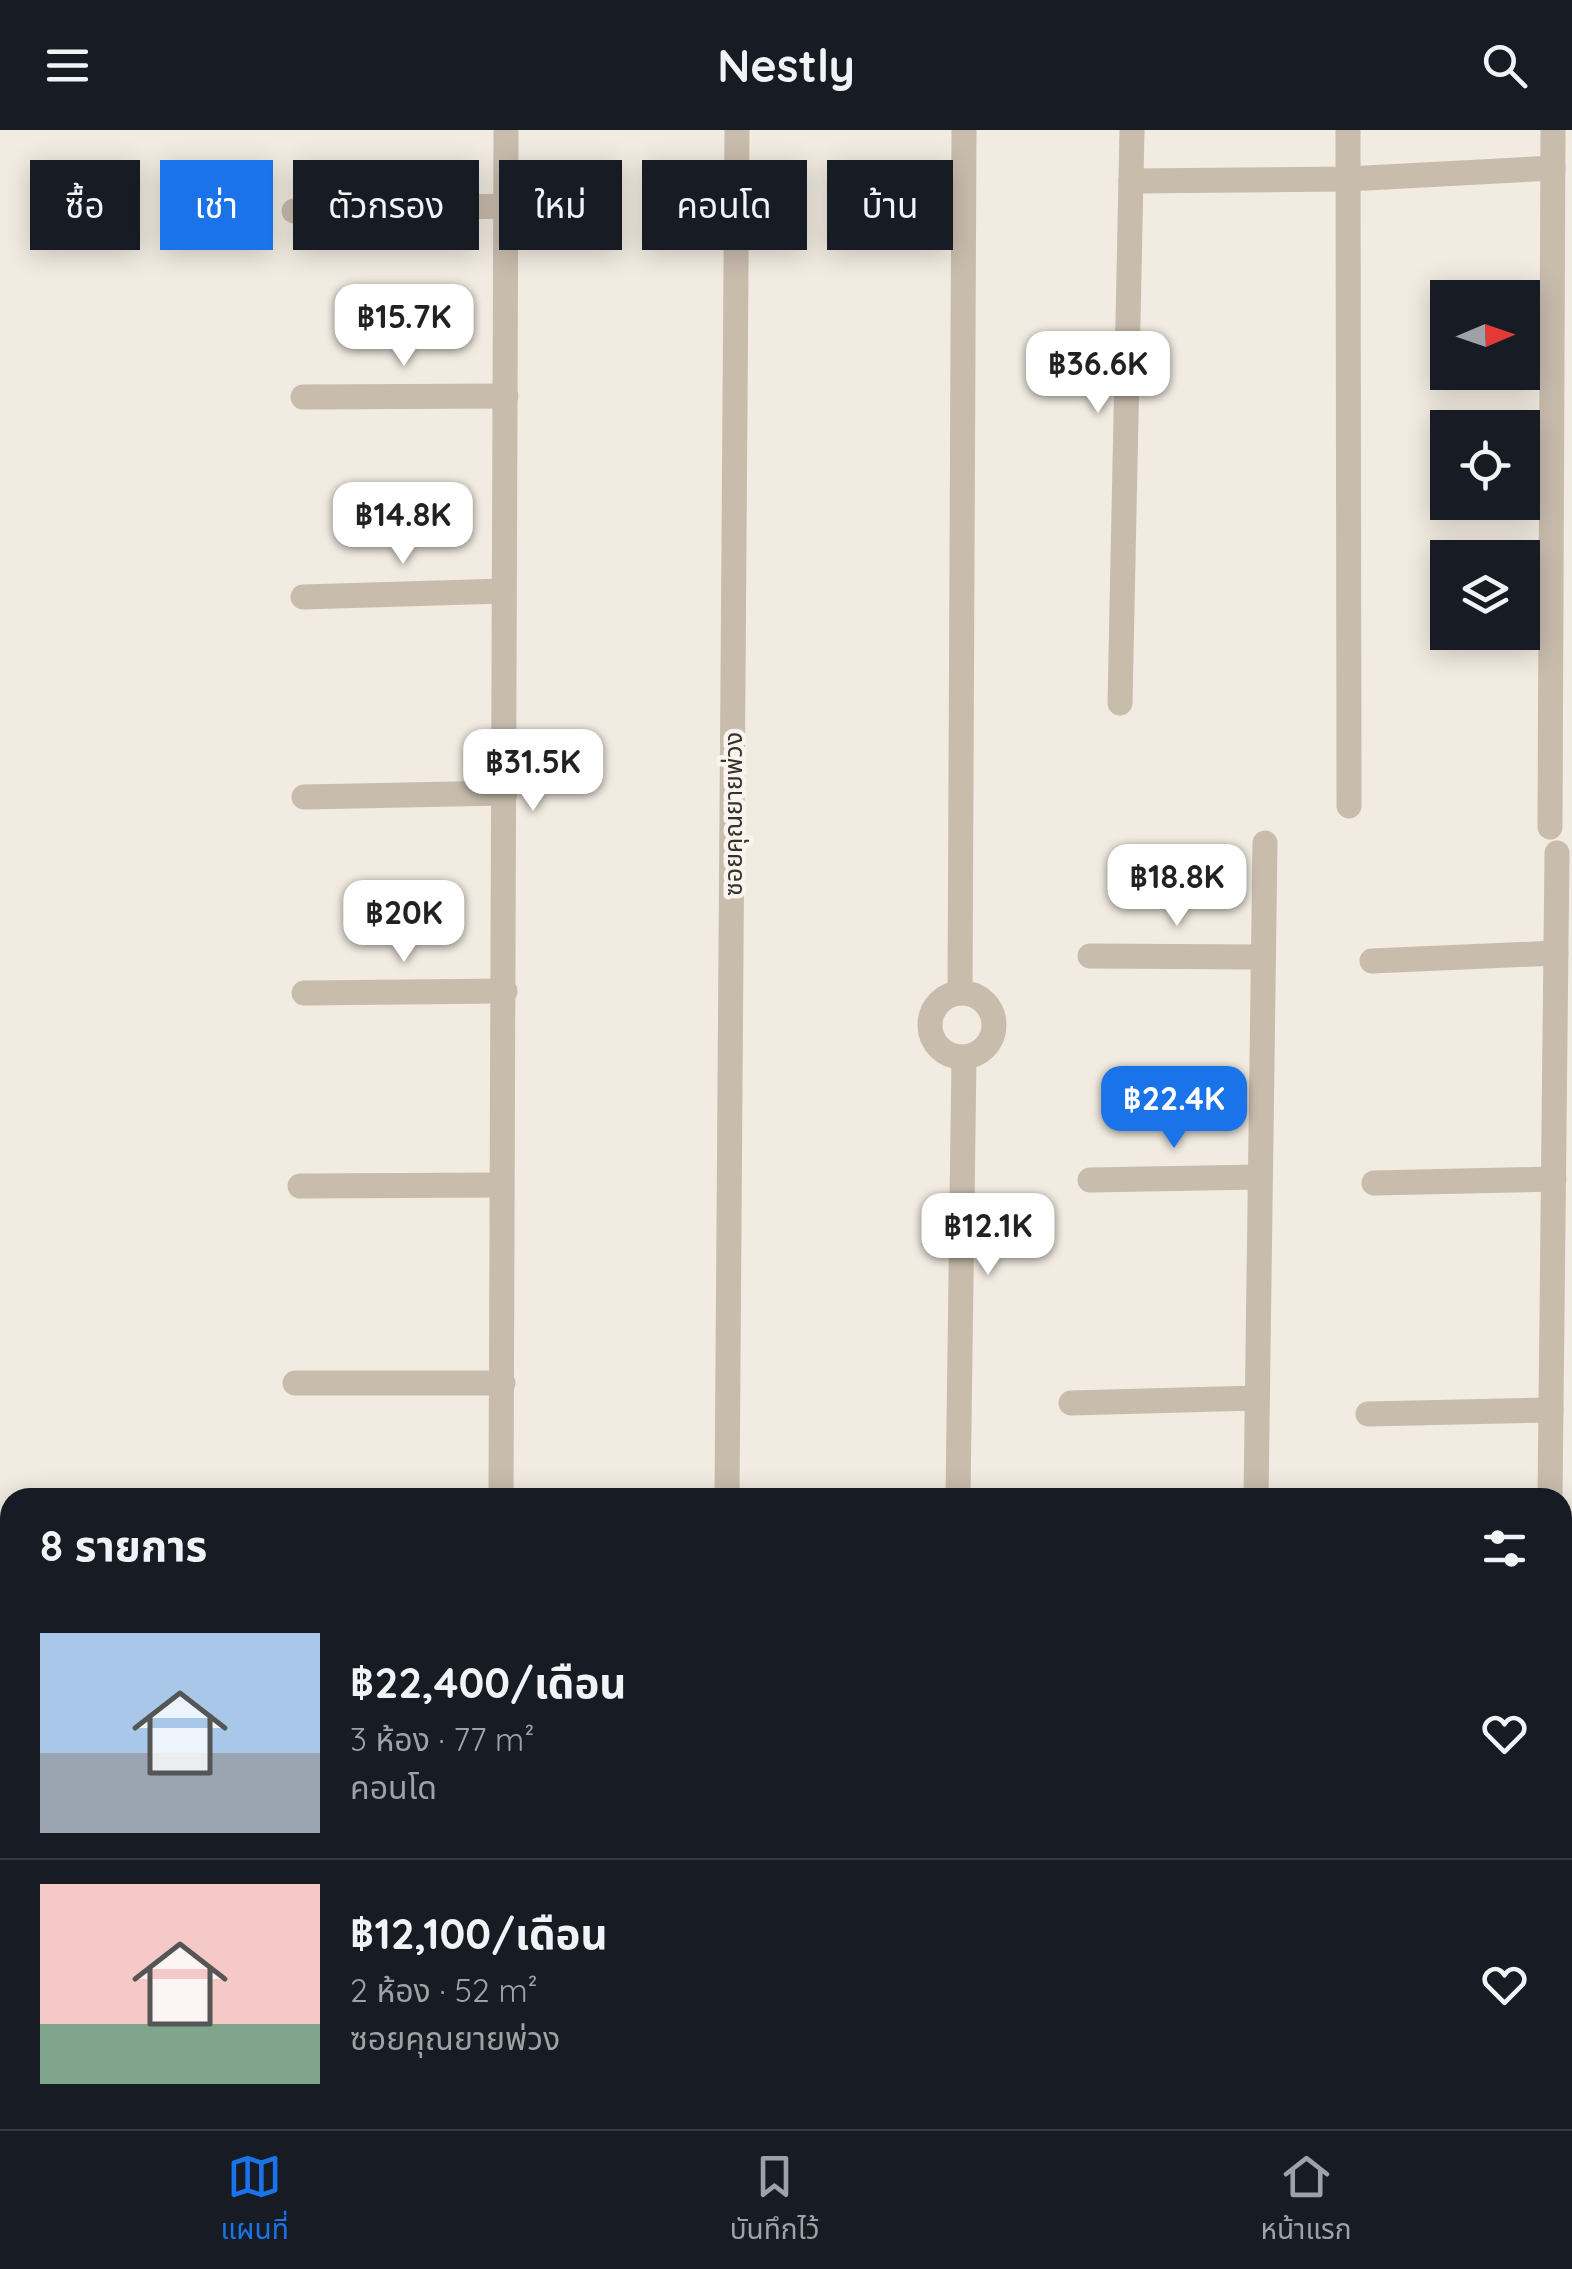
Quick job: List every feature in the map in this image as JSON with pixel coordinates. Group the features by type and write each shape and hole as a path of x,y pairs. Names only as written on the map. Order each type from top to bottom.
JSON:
{"street":[{"path":"506,130 506,160"},
{"name":"ซอยคุณยายพ่วง","path":"727,1488 737,130"},
{"path":"960,993 964,130"},
{"path":"1120,703 1132,130"},
{"path":"1348,130 1348,806"},
{"path":"1550,826 1553,130"},
{"path":"1130,181 1348,179 1554,168"},
{"path":"501,1488 507,250"},
{"path":"302,397 506,396"},
{"path":"304,597 504,592"},
{"path":"304,797 505,793"},
{"path":"1256,1488 1265,842"},
{"path":"1550,1488 1558,853"},
{"path":"1372,961 1556,953"},
{"path":"1090,956 1263,957"},
{"path":"304,993 504,991"},
{"path":"960,993 974,994 986,1003 993,1016 994,1030 988,1044 964,1058 937,1047 930,1019 935,1006 946,996 960,993"},
{"path":"958,1488 964,1058"},
{"path":"1090,1180 1260,1177"},
{"path":"1374,1182 1554,1179"},
{"path":"300,1186 501,1184"},
{"path":"295,1383 503,1383"},
{"path":"1072,1404 1258,1398"},
{"path":"1368,1414 1551,1410"}]}
